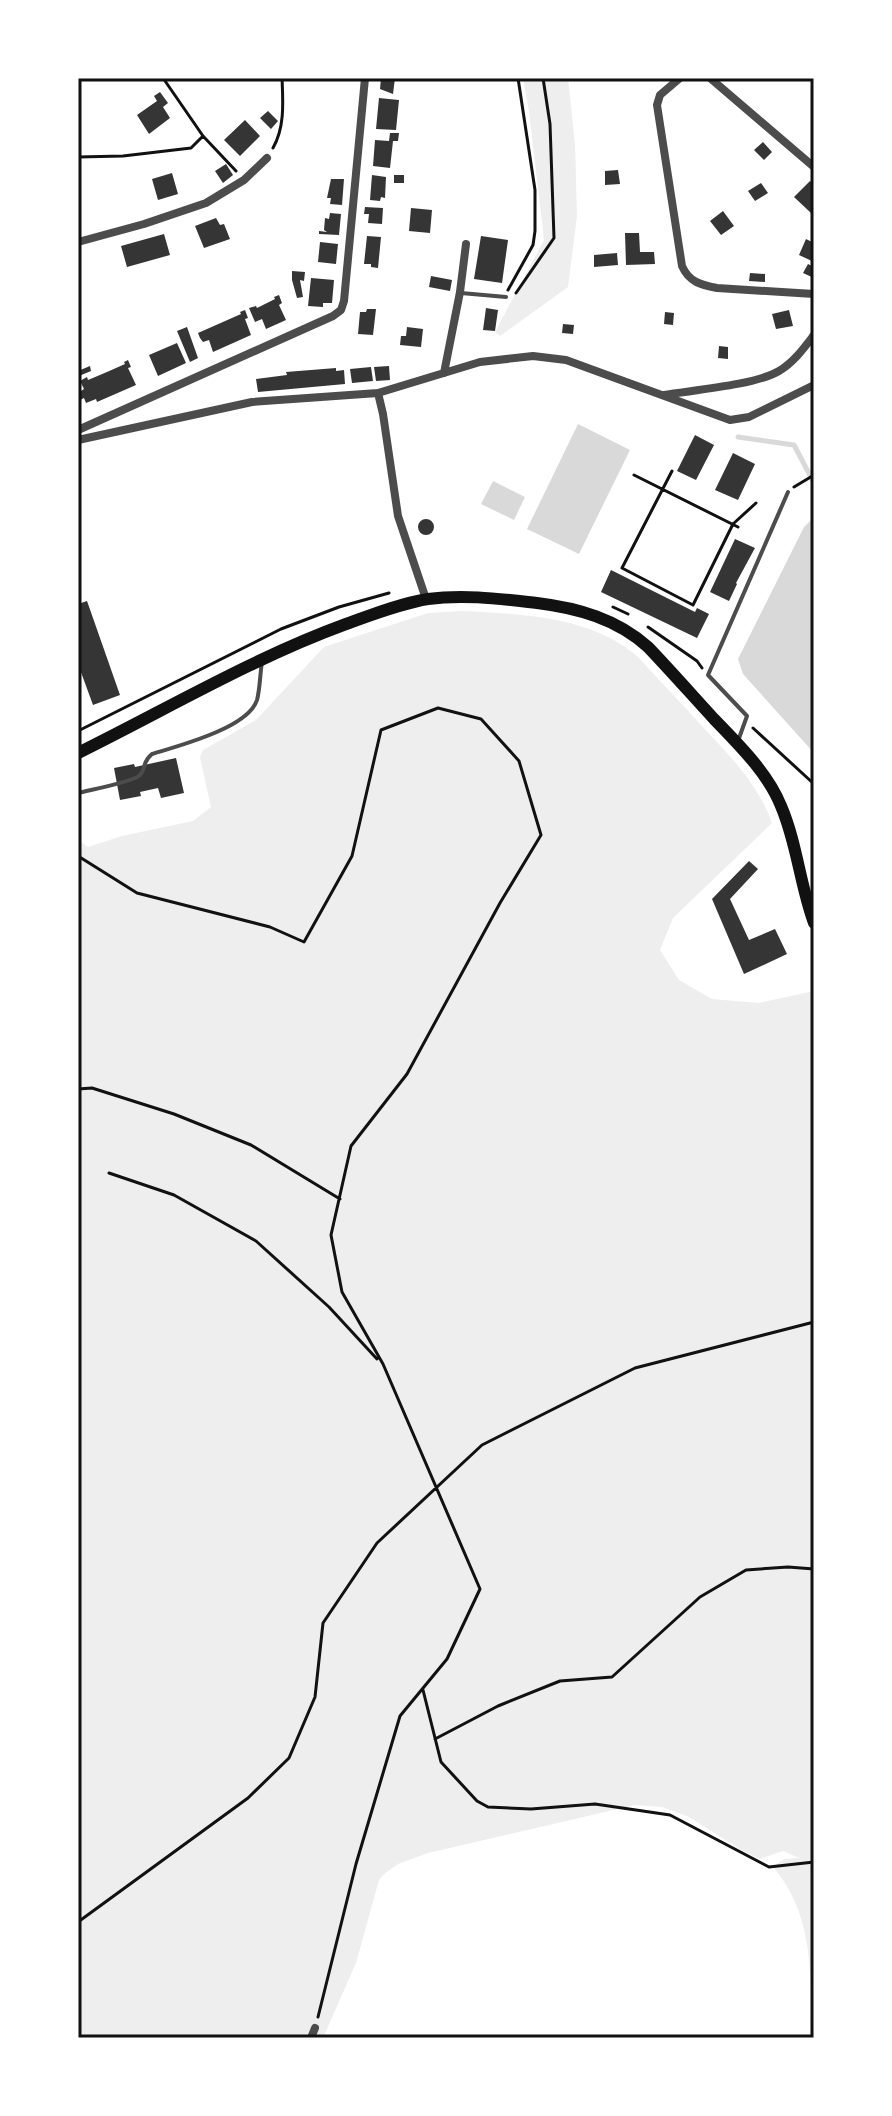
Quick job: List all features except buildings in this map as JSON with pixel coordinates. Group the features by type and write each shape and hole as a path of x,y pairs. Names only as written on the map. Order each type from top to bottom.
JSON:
{"main road":[{"path":"78,753 262,658 363,618 426,599 462,596 503,599 578,611 616,623 648,647 766,779 781,806 790,833 814,923"}],"street":[{"path":"78,430 341,310 365,78"},
{"path":"680,78 660,95 657,105 673,217 685,274 702,285 717,288 814,294"},
{"path":"710,78 814,167"},
{"path":"78,242 206,203 244,180 267,158"},
{"path":"444,373 466,244"},
{"path":"663,395 763,378 780,371 814,335"},
{"path":"78,440 252,402 378,393 480,362 533,356 566,360 730,420 749,417 814,385"},
{"path":"378,393 398,516 426,599"},
{"path":"311,2038 315,2028"}],"lane":[{"path":"460,292 505,296"},
{"path":"737,743 747,716 708,675 788,492"},
{"path":"78,793 136,778 152,754 205,738 236,723 256,703 262,658"}],"path":[{"path":"163,78 203,136 244,180"},
{"path":"267,158 279,138 283,110 282,78"},
{"path":"518,78 535,190 535,231 533,245 523,267 505,296 510,301 554,238 550,124 543,78"},
{"path":"78,157 123,156 191,148 203,136"},
{"path":"672,471 622,568 693,605 733,524 756,503"},
{"path":"634,475 738,527"},
{"path":"788,492 814,475"},
{"path":"78,856 137,893 270,927 304,942 352,856 381,730 438,708 481,719 519,761 541,835 500,903 407,1074 351,1146 331,1235 342,1292 383,1364 480,1589 447,1659 400,1716 356,1864 315,2028"},
{"path":"78,1089 92,1088 174,1114 251,1145 340,1199"},
{"path":"109,1173 174,1195 256,1241 329,1307 383,1364"},
{"path":"78,1922 248,1798 289,1758 315,1697 323,1623 377,1543 482,1445 635,1368 814,1322"},
{"path":"435,1739 498,1706 560,1681 612,1677 700,1597 746,1570 814,1569"},
{"path":"423,1688 441,1762 477,1801 488,1807 531,1809 595,1804 670,1815 769,1867 814,1862"}],"shaded area":[{"path":"523,78 568,78 575,144 577,216 568,287 500,336 495,332 544,240"},
{"path":"578,424 630,450 579,554 527,529"},
{"path":"493,481 525,497 514,520 481,504"},
{"path":"814,517 814,753 743,674 738,659 804,527"},
{"path":"462,611 555,620 578,625 620,643 638,657 733,759 759,796 772,823 673,918 660,950 679,980 712,999 759,1003 814,991 814,2038 810,2038 810,1970 803,1926 786,1885 773,1867 784,1859 799,1858 783,1851 760,1859 689,1817 662,1807 635,1805 428,1853 398,1864 384,1874 379,1880 356,1963 323,2038 78,2038 78,840 88,847 122,836 193,821 211,807 200,757 203,750 256,720 324,647 428,613"}],"waterway":[{"path":"738,437 794,445 814,483"}]}
